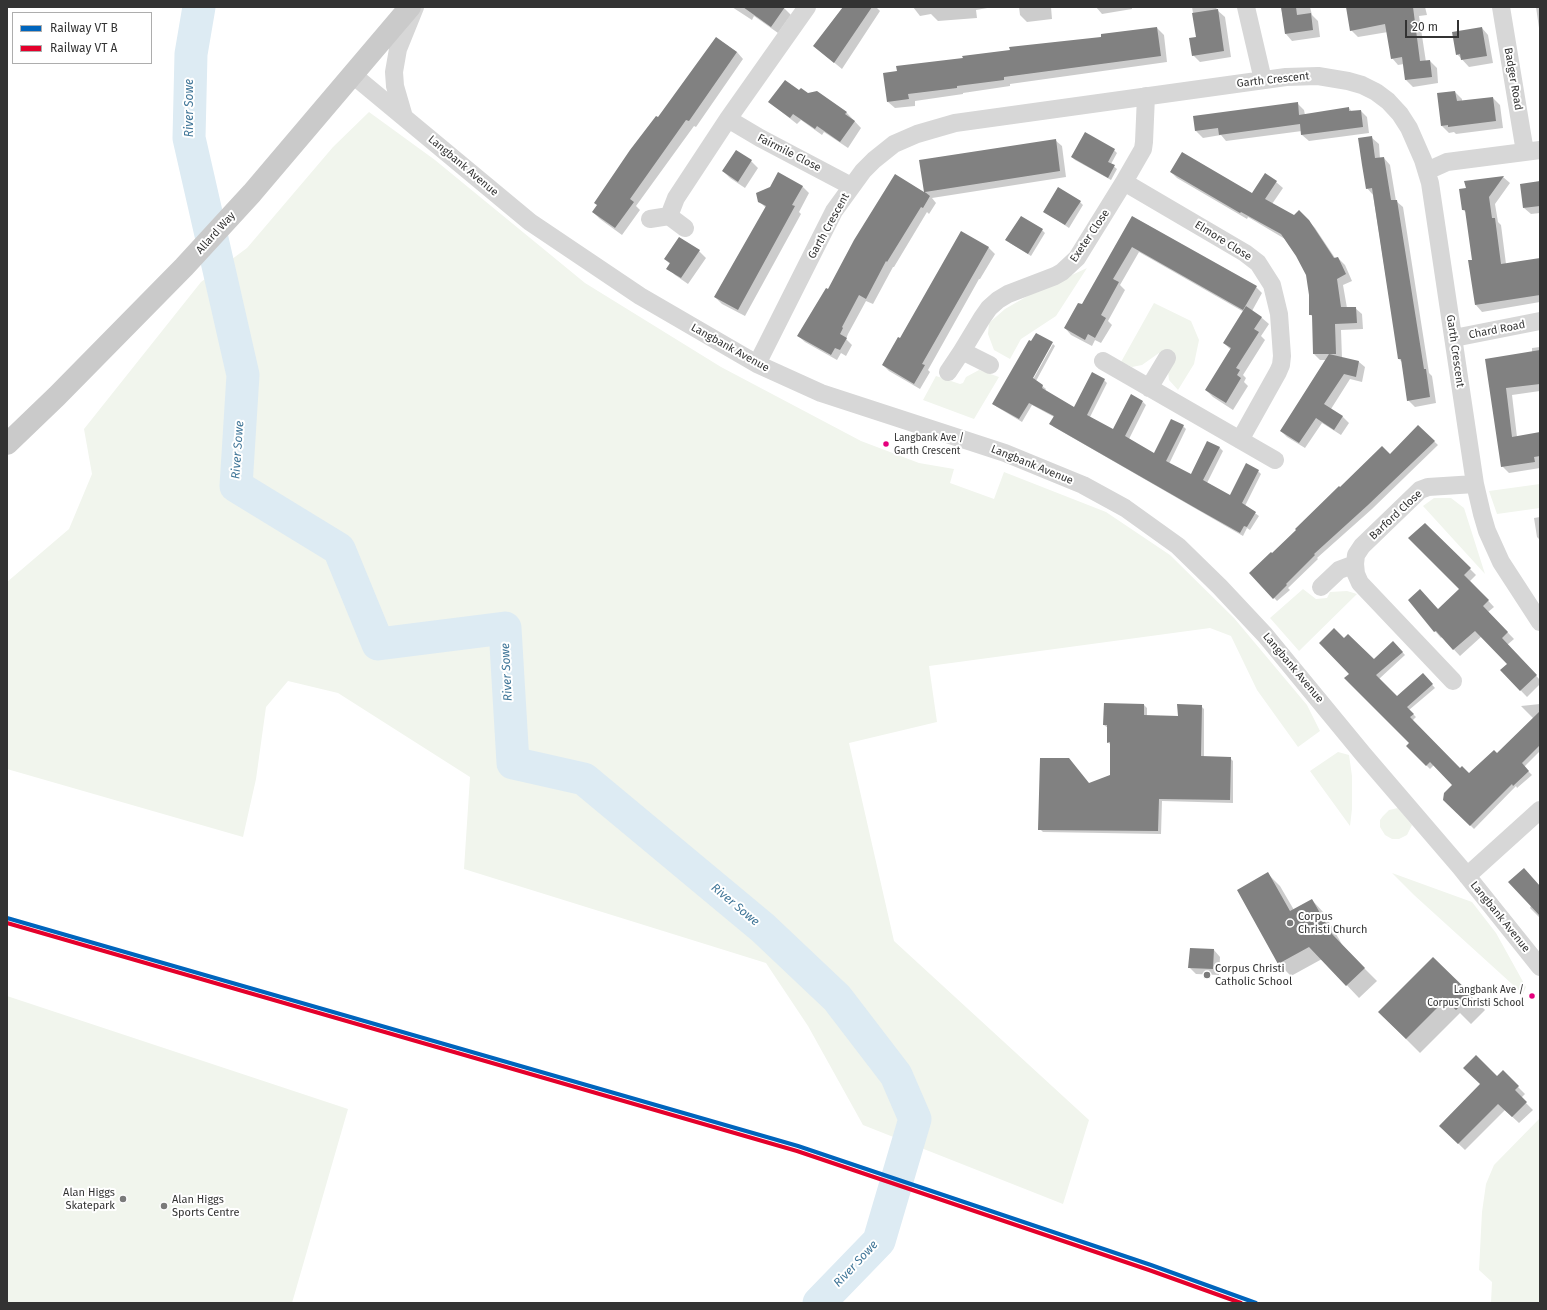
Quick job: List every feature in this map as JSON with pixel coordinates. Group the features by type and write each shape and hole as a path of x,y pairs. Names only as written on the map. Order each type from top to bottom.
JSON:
{"main road":[{"name":"Allard Way","path":"7,444 57,396 184,267 252,193 410,7"}],"street":[{"path":"404,118 395,86 394,72 398,49 415,7"},
{"path":"669,216 676,198 728,119 806,7"},
{"path":"1246,7 1263,80"},
{"name":"Badger Road","path":"1427,171 1447,162 1533,151 1501,7"},
{"name":"Langbank Avenue","path":"353,75 530,222 640,296 756,364 821,393 1005,453 1076,482 1125,508 1161,533 1178,546 1220,587 1265,635 1467,876 1540,967"},
{"name":"Garth Crescent","path":"756,364 834,211 851,186 874,160 889,148 917,134 936,127 963,122 1263,80 1318,76 1348,81 1376,92 1388,101 1400,114 1417,146 1427,171 1454,338 1474,484 1486,531 1493,547 1515,585 1540,622"},
{"name":"Exeter Close","path":"948,372 982,318 989,308 998,300 1008,294 1055,276 1062,272 1077,258 1124,182 1143,148 1146,96"},
{"name":"Fairmile Close","path":"728,119 760,138 851,186"},
{"name":"Elmore Close","path":"1124,182 1245,253 1258,263 1272,285 1279,314 1282,356 1281,365 1240,440"},
{"path":"650,219 669,216 685,228"},
{"name":"Chard Road","path":"1454,338 1540,321"},
{"path":"962,351 990,365"},
{"path":"1149,388 1167,358"},
{"path":"1103,361 1275,460"},
{"name":"Barford Close","path":"1355,564 1356,555 1362,546 1420,490 1428,487 1474,484"},
{"path":"1321,587 1339,570 1355,564 1356,574 1360,583 1453,681"},
{"path":"1467,876 1540,810"}],"shaded area":[{"path":"369,112 435,160 585,283 721,367 861,441 919,463 954,469 950,483 994,499 1004,472 1106,512 1170,555 1234,618 1307,705 1320,731 1298,747 1257,690 1231,636 1210,628 929,666 937,722 849,743 894,941 1089,1120 1063,1204 863,1125 808,1026 766,963 464,869 470,777 338,693 288,681 266,707 256,779 243,837 7,769 7,582 69,529 92,474 84,429 201,282 247,248 333,147"},
{"path":"1087,268 1056,316 1021,339 1010,359 994,350 988,334 989,323 1005,309 1031,294"},
{"path":"1154,303 1191,321 1199,340 1194,364 1178,390 1169,380 1168,371 1173,361 1159,353 1142,365 1132,367 1121,362"},
{"path":"979,370 999,377 974,419 923,400 936,376 960,384 963,383 966,377"},
{"path":"1540,484 1540,508 1497,514 1489,491"},
{"path":"1434,498 1451,498 1464,508 1485,574 1423,506"},
{"path":"1303,589 1316,599 1327,598 1330,592 1347,591 1357,594 1299,651 1270,618"},
{"path":"1338,752 1349,755 1352,776 1352,809 1350,826 1310,771"},
{"path":"1398,808 1412,825 1407,835 1399,839 1392,839 1385,835 1380,827 1380,820 1389,810"},
{"path":"1392,873 1472,902 1496,933 1526,987 1523,994 1414,895"},
{"name":"Alan Higgs Sports Centre","path":"7,996 348,1109 292,1303 7,1303"},
{"path":"1540,1118 1540,1303 1491,1303 1492,1282 1479,1270 1482,1212 1486,1184 1494,1165"}],"building":[{"path":"743,7 785,7 771,27"},
{"path":"843,7 872,7 834,63 813,46"},
{"path":"1281,7 1296,7 1297,15 1311,13 1313,30 1285,34"},
{"path":"1346,7 1413,7 1420,61 1430,60 1432,77 1405,80 1402,57 1391,59 1385,24 1350,31"},
{"path":"1218,9 1224,51 1192,56 1189,38 1196,37 1192,13"},
{"path":"1157,27 1161,56 1004,77 1004,80 908,94 909,99 887,102 883,73 897,71 896,66 963,58 962,56 1010,50 1009,47 1101,37 1101,34"},
{"path":"1482,27 1487,56 1461,60 1460,54 1456,55 1452,32"},
{"path":"716,37 737,52 689,121 686,120 630,199 634,202 615,228 592,212 597,205 594,203 630,150 656,116 658,117"},
{"path":"785,80 799,90 801,88 808,93 817,91 847,112 845,114 855,121 840,142 817,126 815,129 793,114 790,118 768,102"},
{"path":"1455,91 1457,101 1493,97 1496,121 1448,127 1448,125 1441,126 1437,93"},
{"path":"1298,102 1299,115 1349,107 1349,111 1361,110 1363,127 1301,135 1300,124 1219,135 1218,128 1195,131 1193,116"},
{"path":"1085,132 1115,149 1108,162 1115,165 1108,178 1071,157"},
{"path":"1372,136 1375,158 1384,157 1391,200 1397,200 1424,369 1426,369 1430,397 1407,401 1401,359 1398,359 1372,188 1366,189 1358,138"},
{"path":"1056,139 1060,171 925,192 930,196 923,208 921,207 887,262 886,261 866,299 859,295 842,327 843,328 840,334 847,338 840,350 835,348 831,355 797,336 826,288 828,289 854,240 895,174 924,192 919,160"},
{"path":"736,150 752,160 738,182 722,171"},
{"path":"1182,152 1252,193 1265,173 1277,181 1265,199 1294,215 1299,210 1309,220 1334,258 1338,257 1346,274 1337,279 1341,307 1356,307 1357,323 1335,324 1336,354 1313,354 1312,315 1309,315 1309,295 1306,275 1296,256 1281,234 1241,212 1240,213 1170,172"},
{"path":"778,172 803,186 792,205 795,206 738,310 714,297 766,206 758,202 756,193 770,187"},
{"path":"1504,176 1489,197 1492,218 1495,218 1501,264 1540,258 1540,295 1475,305 1468,260 1472,260 1465,210 1462,210 1459,189 1466,188 1464,181"},
{"path":"1540,181 1540,206 1523,208 1520,184"},
{"path":"1058,187 1081,201 1065,225 1043,212"},
{"path":"1021,216 1043,229 1028,254 1005,240"},
{"path":"1132,216 1257,286 1243,310 1132,247 1113,279 1119,282 1101,315 1106,318 1095,338 1088,334 1085,340 1064,328 1078,303 1082,304"},
{"path":"961,231 989,247 922,364 925,365 914,384 882,365 898,337 900,338"},
{"path":"679,237 700,250 681,278 666,269 670,263 664,259"},
{"path":"1246,306 1262,317 1254,329 1259,332 1236,368 1240,370 1237,375 1241,378 1226,403 1205,390 1231,348 1223,343"},
{"path":"1036,333 1053,342 1033,378 1043,385 1042,388 1074,407 1092,372 1105,379 1087,415 1113,429 1131,394 1143,401 1125,436 1154,453 1171,419 1184,425 1166,461 1191,474 1207,441 1220,447 1203,480 1230,495 1246,463 1259,470 1242,503 1256,512 1247,527 1244,526 1240,533 1199,510 1049,424 1054,416 1029,403 1019,419 992,404 1029,340 1031,341"},
{"path":"1540,350 1540,384 1506,388 1512,437 1540,432 1540,456 1534,457 1535,462 1501,467 1485,359"},
{"path":"1329,354 1359,361 1356,377 1344,374 1324,404 1343,416 1334,430 1316,418 1299,443 1280,431"},
{"path":"1418,425 1435,441 1314,554 1315,555 1273,599 1249,573 1271,552 1272,553 1339,486 1340,487 1382,446 1390,454"},
{"path":"1425,523 1471,568 1464,575 1489,600 1483,606 1508,632 1502,638 1537,675 1520,691 1500,670 1507,664 1475,631 1453,650 1436,631 1434,632 1408,600 1420,589 1438,609 1459,589 1408,538"},
{"path":"1334,628 1344,638 1348,634 1374,659 1393,641 1403,652 1376,675 1397,696 1423,673 1433,684 1407,707 1414,714 1410,717 1460,768 1462,766 1469,773 1494,750 1497,753 1540,711 1540,745 1522,763 1529,771 1513,786 1512,784 1470,826 1443,800 1444,793 1452,785 1430,762 1426,766 1406,746 1409,743 1344,678 1349,674 1319,643"},
{"path":"1104,703 1144,704 1144,715 1178,716 1177,704 1202,705 1201,756 1231,757 1230,800 1159,799 1158,831 1038,830 1040,758 1069,758 1089,783 1110,775 1110,742 1107,743 1107,725 1103,725"},
{"path":"1524,868 1540,886 1540,916 1508,882"},
{"name":"Corpus Christi Church","path":"1268,872 1290,911 1312,899 1332,934 1365,968 1346,986 1309,947 1278,964 1237,890"},
{"path":"1190,948 1214,949 1213,969 1188,968"},
{"path":"1433,957 1472,995 1456,1010 1445,1000 1406,1039 1378,1012"},
{"path":"1476,1055 1497,1076 1503,1070 1519,1086 1515,1090 1527,1102 1512,1117 1498,1104 1458,1144 1439,1126 1480,1084 1463,1068"}],"waterway":[{"name":"River Sowe","path":"199,7 191,54 189,138 243,375 236,486 339,549 378,644 505,628 513,763 584,779 763,928 837,998 896,1075 915,1119 879,1241 819,1303"}],"transit line":[{"path":"7,918 798,1146 1151,1265 1256,1303"},
{"path":"7,923 797,1151 1149,1270 1241,1303"}],"place":[{"name":"Langbank Ave / Garth Crescent","path":"886,444"},
{"name":"Corpus Christi Church","path":"1290,923"},
{"name":"Corpus Christi Catholic School","path":"1207,975"},
{"name":"Langbank Ave / Corpus Christi School","path":"1532,996"},
{"name":"Alan Higgs Skatepark","path":"123,1199"},
{"name":"Alan Higgs Sports Centre","path":"164,1206"}]}
